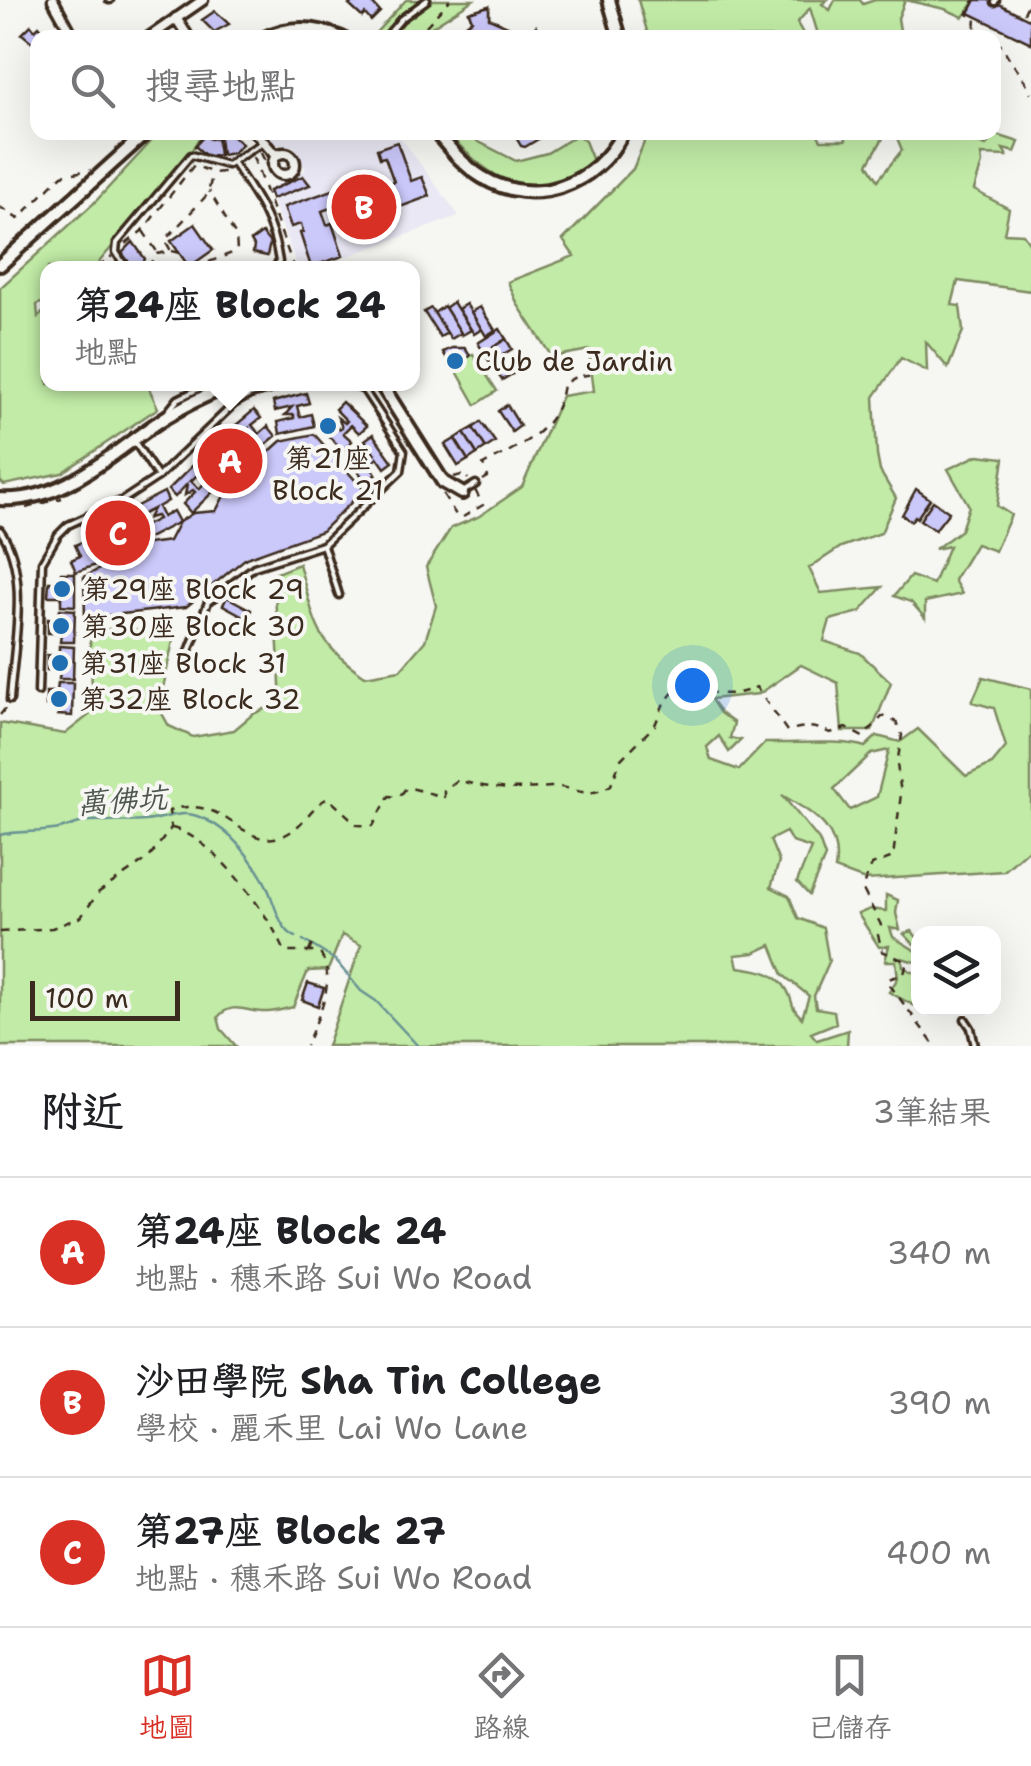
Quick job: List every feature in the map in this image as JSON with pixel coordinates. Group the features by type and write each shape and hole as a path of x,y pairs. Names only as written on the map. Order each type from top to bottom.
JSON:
{"street":[{"path":"53,0 70,30"},
{"path":"159,30 203,0"},
{"path":"609,0 618,30"},
{"path":"176,18 184,30"},
{"path":"0,264 138,140"},
{"path":"260,140 276,156"},
{"path":"443,140 484,178 512,190 532,192 557,188 584,177 606,158 618,140"},
{"path":"0,498 33,497 55,490 164,418 221,391"},
{"path":"384,391 443,482 462,493"}],"lane":[{"path":"391,30 427,0"},
{"path":"122,261 116,252 117,243 191,155 215,164 233,163 262,143"},
{"path":"233,163 266,210 279,261"},
{"path":"164,418 178,398 193,391"},
{"path":"38,692 42,562 49,547 68,525 123,500 158,476 234,404 267,391"},
{"path":"188,654 208,602 254,567 323,544 401,471 404,451 365,391"},
{"path":"133,440 158,476"},
{"path":"462,493 476,484"},
{"path":"0,530 14,555 18,577 10,700"},
{"path":"323,544 340,595"},
{"path":"965,1019 972,1028 974,1046"}],"path":[{"path":"425,30 450,0"},
{"path":"974,0 967,14 976,18 975,30"},
{"path":"1024,13 1030,0"},
{"path":"1001,44 1010,65 1024,76 1031,92"},
{"path":"251,150 291,261"},
{"path":"171,251 166,240 209,190 215,164"},
{"path":"106,261 142,230 194,165 213,173 236,172"},
{"path":"0,207 18,220 62,174 96,169"},
{"path":"209,190 236,236 237,251 212,261"},
{"path":"142,230 158,254"},
{"path":"152,261 158,254 171,251 179,253 181,261"},
{"path":"476,484 488,476 483,465 551,422 563,384 574,377 594,374"},
{"path":"0,932 52,928 81,917 98,892 149,858 171,828 170,812 182,807 219,812 252,836 276,839 298,828 328,798 336,810 358,825 372,826 389,796 399,797 407,787 444,797 444,790 458,780 496,789 555,786 593,794 611,785 621,759 655,725 664,704 683,681 698,691 747,692 756,687 787,731 804,726 830,733 846,728 863,736 884,716 896,722 902,735 897,764 901,794 893,857 872,866 862,888 881,925 878,935 882,951 907,962 904,974 888,980 889,984 936,1046"},
{"path":"0,715 10,700"},
{"path":"171,828 186,831 232,870 276,929 285,952 319,952 325,960 327,992 306,1046"},
{"path":"309,953 314,939"}],"shaded area":[{"path":"271,140 402,140 459,216 334,261 295,261 268,189 306,170 294,146 277,145"}],"green space":[{"path":"406,0 473,0 427,30 378,30"},
{"path":"638,0 827,0 822,4 830,10 835,0 860,0 863,4 905,0 898,18 900,30 817,30 810,8 797,23 801,30 647,30"},
{"path":"905,0 976,0 963,17"},
{"path":"1001,136 1019,142 1015,152 1003,149 1007,156 981,155 974,190 1009,209 1004,233 1023,234 1031,245 1031,291 958,281 952,305 960,306 963,331 948,368 926,342 927,371 901,358 874,397 880,471 896,498 881,533 841,547 809,568 821,593 882,587 860,612 830,620 824,641 860,653 891,682 872,731 842,731 838,683 801,665 759,694 711,699 720,713 734,723 730,738 741,740 729,752 719,736 707,747 711,760 739,770 765,743 830,742 865,747 877,736 900,742 918,729 966,776 992,764 1006,747 994,708 972,702 983,677 1031,689 1031,847 1004,871 865,880 835,869 834,843 823,824 782,795 819,840 825,857 809,895 797,882 811,848 792,842 786,832 770,840 779,862 771,887 789,896 798,918 823,928 829,962 814,996 816,1008 834,1011 836,1023 811,1033 817,1040 848,1030 847,1046 327,1046 361,945 342,935 328,970 308,971 293,1007 267,1012 235,1008 218,1017 221,1029 236,1046 0,1046 0,723 65,734 93,712 90,641 105,629 175,631 159,708 169,726 193,737 234,730 253,714 281,702 274,574 299,564 318,629 335,652 365,676 400,670 425,641 436,606 426,567 451,528 478,517 522,487 562,396 594,391 589,350 552,357 518,305 508,282 574,256 563,240 633,169 645,140 882,140 868,164 878,180 902,150 898,140 976,140 986,146 990,140 1001,140","holes":["889,750 877,797 850,810 834,789 871,754","771,945 783,975 809,996 802,1018 777,979 766,972 738,967 735,955 754,953"]},
{"path":"153,140 198,140 100,261 40,261 40,391 150,391 158,408 62,473 4,485 0,481 0,288 95,202"},
{"path":"455,140 476,140 516,161 547,153 569,140 584,140 593,161 551,183 532,185 498,176"},
{"path":"473,354 497,391 476,405 454,366"},
{"path":"978,455 1004,458 997,506 1011,515 995,551 976,544 954,580 962,594 925,602 925,618 911,602 894,596 911,576 933,584 949,546 935,549 961,530 969,506 948,469"},
{"path":"886,895 898,900 900,930 890,928 893,937 911,948 911,961 902,958 903,967 911,971 911,1004 889,992 898,978 896,961 885,961 889,946 879,947 858,914 870,909 886,911"}],"building":[{"path":"355,0 369,0 380,12 371,21 365,14 362,17 349,5"},
{"path":"976,0 991,0 1031,20 1031,43 969,13"},
{"path":"489,6 489,18 508,30 457,30 472,20 469,12"},
{"path":"489,6 489,18 517,30 457,30 472,20 469,12"},
{"path":"215,11 229,24 212,30 202,20"},
{"path":"31,25 35,30 30,30 30,40 22,34"},
{"path":"200,140 217,140 219,155 207,157 195,146"},
{"path":"219,140 237,140 242,144 233,153 221,155"},
{"path":"518,140 537,140 525,147"},
{"path":"397,142 411,181 422,177 430,196 357,223 349,201 322,211 327,225 332,223 343,256 309,261 301,224 291,227 284,207 370,177 375,190 363,194 366,202 390,193 387,184 394,182 385,157 380,158 377,149"},
{"path":"303,176 310,185 272,199 269,191"},
{"path":"195,224 213,250 197,261 185,261 171,241"},
{"path":"262,233 270,243 267,256 253,253 251,241"},
{"path":"133,242 145,259 128,261 122,253"},
{"path":"453,302 471,330 462,335 445,308"},
{"path":"466,304 482,329 474,334 458,309"},
{"path":"444,306 461,333 451,339 434,313"},
{"path":"480,307 495,330 486,336 471,312"},
{"path":"431,308 447,333 440,337 424,312"},
{"path":"500,329 506,339 484,353 478,343"},
{"path":"506,339 512,349 490,362 484,353"},
{"name":"Club de Jardin","path":"465,348 470,356 452,367 443,352"},
{"path":"517,357 524,367 502,380 495,370"},
{"path":"306,393 309,403 297,406 300,417 311,414 314,426 280,434 278,422 294,415 285,415 292,407 275,411 273,402"},
{"name":"第21座 Block 21","path":"342,402 367,426 359,433 351,425 343,433 352,441 343,450 318,426 327,417 339,429 342,427 338,418 347,421 335,409"},
{"path":"507,405 520,426 512,432 498,411"},
{"path":"254,410 261,418 252,425 259,434 268,426 276,436 249,458 241,448 255,437 245,439 248,429 234,440 228,432"},
{"path":"481,422 495,442 486,448 473,428"},
{"path":"473,428 486,448 477,454 464,433"},
{"path":"464,433 477,454 468,460 455,439"},
{"path":"314,434 364,490 322,531 246,558 186,607 85,618 84,577 148,544 169,541 179,522 193,513 216,511 227,490 281,441"},
{"path":"373,434 393,462 385,468 378,458 369,465 376,474 366,482 346,454 356,447 366,461 369,459 366,450 375,454 365,440"},
{"path":"222,437 229,444 220,452 228,460 236,452 245,460 220,485 212,476 224,464 222,461 213,465 216,456 204,468 197,461"},
{"path":"455,439 468,460 458,466 445,445"},
{"path":"193,465 200,472 191,481 199,489 207,480 216,489 191,513 183,504 195,492 185,495 187,484 175,497 168,490"},
{"path":"916,489 930,499 911,521 902,515"},
{"path":"164,492 168,501 158,507 163,517 173,511 179,522 148,538 142,527 158,519 148,518 153,509 137,517 133,508"},
{"path":"933,501 949,512 935,530 920,520"},
{"path":"127,511 132,520 122,525 126,535 137,530 142,541 111,556 106,545 121,537 111,535 117,527 101,535 96,526"},
{"path":"89,539 93,550 101,547 107,561 76,572 71,560 80,556 75,545"},
{"name":"第29座 Block 29","path":"61,573 75,573 75,606 61,605 61,596 48,596 49,582 60,582"},
{"path":"227,597 251,610 249,619 223,605"},
{"name":"第30座 Block 30","path":"60,609 75,610 74,642 60,642 61,633 48,633 48,619 59,619"},
{"name":"第31座 Block 31","path":"59,646 74,647 73,679 59,679 60,670 47,670 47,655 59,656"},
{"name":"第32座 Block 32","path":"58,683 73,683 72,716 58,715 58,706 46,706 46,692 57,692"},
{"path":"308,983 324,988 318,1006 302,1000"}],"waterway":[{"name":"萬佛坑","path":"0,835 90,821 137,822 197,816 227,833 243,850 267,886 284,927 296,937"},
{"path":"303,940 335,960 418,1046"}],"place":[{"name":"沙田學院 Sha Tin College","path":"364,207"},
{"name":"Club de Jardin","path":"455,361"},
{"name":"第21座 Block 21","path":"328,426"},
{"name":"第24座 Block 24","path":"230,461"},
{"name":"第27座 Block 27","path":"118,533"},
{"name":"第29座 Block 29","path":"62,589"},
{"name":"第30座 Block 30","path":"61,626"},
{"name":"第31座 Block 31","path":"60,663"},
{"name":"第32座 Block 32","path":"59,699"}]}
